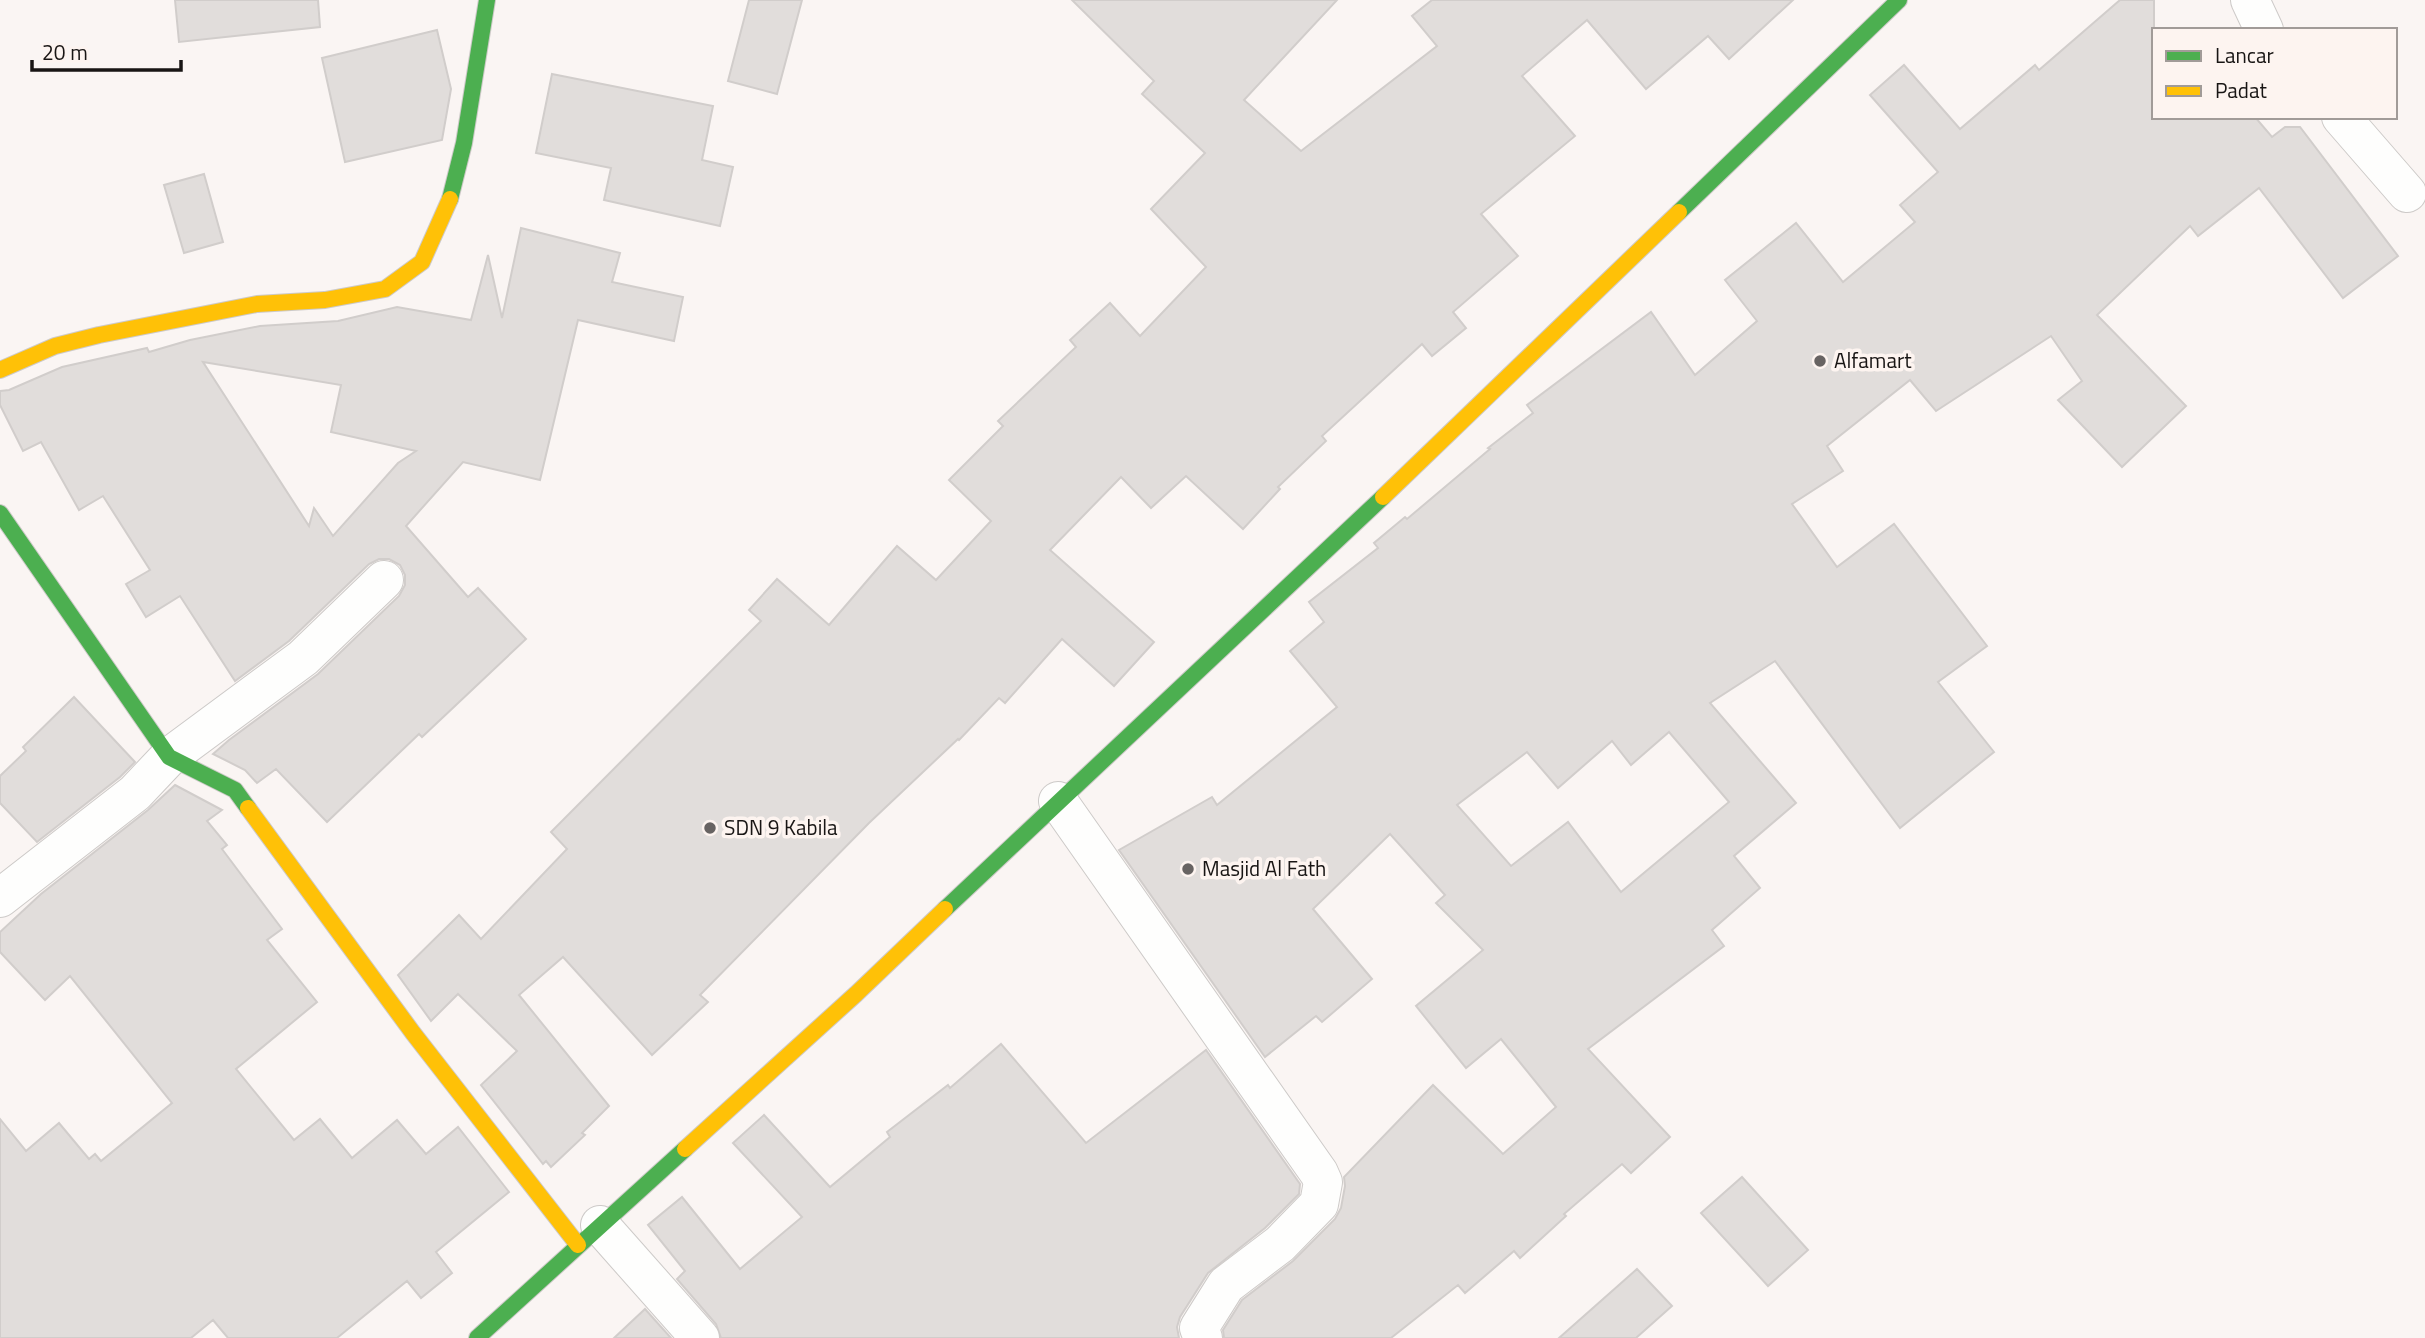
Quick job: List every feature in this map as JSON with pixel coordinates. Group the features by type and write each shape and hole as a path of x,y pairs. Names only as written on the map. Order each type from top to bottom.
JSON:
{"main road":[{"path":"0,370 55,346 99,335 257,304 325,300 385,289 422,262 449,201 464,143 486,0"},
{"path":"477,1338 856,994 1058,801 1321,557 1899,0"},
{"path":"0,513 169,757 235,790 413,1033 589,1235"}],"street":[{"path":"2249,0 2263,28"},
{"path":"2342,119 2407,193"},
{"path":"0,898 135,793 169,757 303,658 384,580"},
{"path":"1058,801 1323,1182 1319,1204 1280,1244 1227,1285 1199,1328 1203,1338"},
{"path":"589,1235 700,1338"}],"building":[{"path":"175,0 318,0 320,27 179,42"},
{"path":"749,0 802,0 777,94 728,81"},
{"path":"1072,0 1337,0 1244,100 1301,151 1437,46 1412,16 1432,0 1793,0 1729,59 1708,36 1646,89 1587,20 1522,76 1575,136 1481,214 1518,256 1453,312 1466,328 1432,356 1422,344 1322,436 1326,441 1278,487 1280,489 1243,529 1186,476 1151,508 1121,477 1050,550 1154,642 1114,686 1062,639 1005,703 999,698 959,740 869,823 700,995 708,1002 652,1055 563,957 519,995 609,1106 582,1133 585,1135 551,1167 546,1161 543,1164 481,1085 517,1051 458,994 431,1021 398,975 459,915 481,939 567,849 551,832 761,621 749,610 777,579 829,625 897,546 936,580 991,521 949,480 1003,426 998,421 1076,347 1070,340 1110,303 1140,336 1206,267 1151,209 1205,153 1142,94 1154,81"},
{"path":"2120,0 2154,0 2152,119 2257,119 2272,137 2285,127 2300,127 2398,256 2343,298 2259,188 2198,236 2190,226 2097,315 2186,406 2122,467 2058,400 2082,381 2051,336 1936,411 1910,380 1827,446 1843,471 1792,504 1837,567 1894,524 1987,646 1938,682 1994,752 1900,828 1775,661 1710,703 1796,803 1734,856 1760,888 1712,930 1724,946 1588,1049 1670,1137 1631,1173 1622,1164 1564,1214 1566,1216 1520,1258 1514,1251 1465,1293 1458,1285 1391,1338 1224,1338 1223,1330 1242,1300 1293,1261 1335,1219 1341,1208 1344,1177 1433,1085 1503,1154 1556,1107 1501,1039 1466,1068 1416,1006 1483,950 1436,903 1445,895 1390,834 1313,909 1372,979 1322,1022 1316,1016 1265,1057 1119,850 1212,797 1217,805 1337,707 1290,651 1324,622 1309,602 1378,548 1374,543 1405,517 1407,519 1490,449 1488,448 1533,413 1527,405 1651,312 1695,375 1757,321 1725,280 1796,223 1843,282 1915,222 1900,205 1938,172 1870,95 1904,65 1960,129 2035,65 2039,70","holes":["1669,732 1729,802 1621,892 1568,822 1511,866 1457,805 1527,752 1558,788 1612,741 1631,765"]},
{"path":"437,30 451,89 442,140 345,162 322,58"},
{"path":"552,74 713,106 702,160 733,167 720,226 604,200 611,168 536,153"},
{"path":"204,174 223,242 184,253 164,185"},
{"path":"521,228 620,253 612,282 683,297 674,341 578,320 540,480 463,462 406,526 468,597 478,588 526,639 422,737 419,734 327,822 276,769 257,783 245,770 213,754 318,674 399,596 405,585 405,575 400,565 389,559 379,559 369,564 289,641 235,681 180,596 146,617 126,584 150,570 103,496 79,510 41,442 23,451 0,405 0,391 9,390 62,367 147,348 149,352 190,340 260,326 338,321 397,307 471,320 488,255 502,318","holes":["203,362 341,385 331,432 416,451 398,463 333,536 314,508 309,526"]},
{"path":"74,697 135,762 120,777 37,842 0,803 0,776 26,751 23,747"},
{"path":"175,785 222,810 207,821 227,845 222,849 282,929 267,940 317,1002 236,1069 294,1140 320,1119 352,1158 397,1120 426,1154 458,1127 509,1192 436,1252 452,1273 421,1298 407,1281 337,1338 228,1338 213,1320 191,1338 0,1338 0,1119 26,1151 59,1123 89,1159 95,1154 101,1161 172,1103 70,976 45,1000 0,952 0,932 41,894 148,810"},
{"path":"1001,1044 1086,1143 1206,1050 1300,1184 1299,1194 1265,1228 1208,1273 1180,1317 1177,1327 1179,1338 721,1338 716,1324 677,1279 685,1271 648,1225 682,1197 740,1269 802,1217 733,1143 764,1115 830,1187 890,1137 887,1132 948,1085 950,1088"},
{"path":"1742,1177 1808,1250 1768,1286 1701,1213"},
{"path":"1637,1269 1672,1306 1636,1338 1559,1338"},
{"path":"645,1309 671,1338 614,1338"}],"traffic: fast":[{"path":"450,199 464,143 487,0"},
{"path":"1679,212 1899,0"},
{"path":"945,909 1383,497"},
{"path":"0,513 169,757 235,790 248,808"},
{"path":"477,1338 685,1149"}],"traffic: slow":[{"path":"0,370 55,346 99,335 257,304 325,300 385,289 422,262 450,199"},
{"path":"1383,497 1679,212"},
{"path":"248,808 413,1033 578,1245"},
{"path":"685,1149 945,909"}],"place":[{"name":"Alfamart","path":"1820,361"},
{"name":"SDN 9 Kabila","path":"710,828"},
{"name":"Masjid Al Fath","path":"1188,869"}]}
